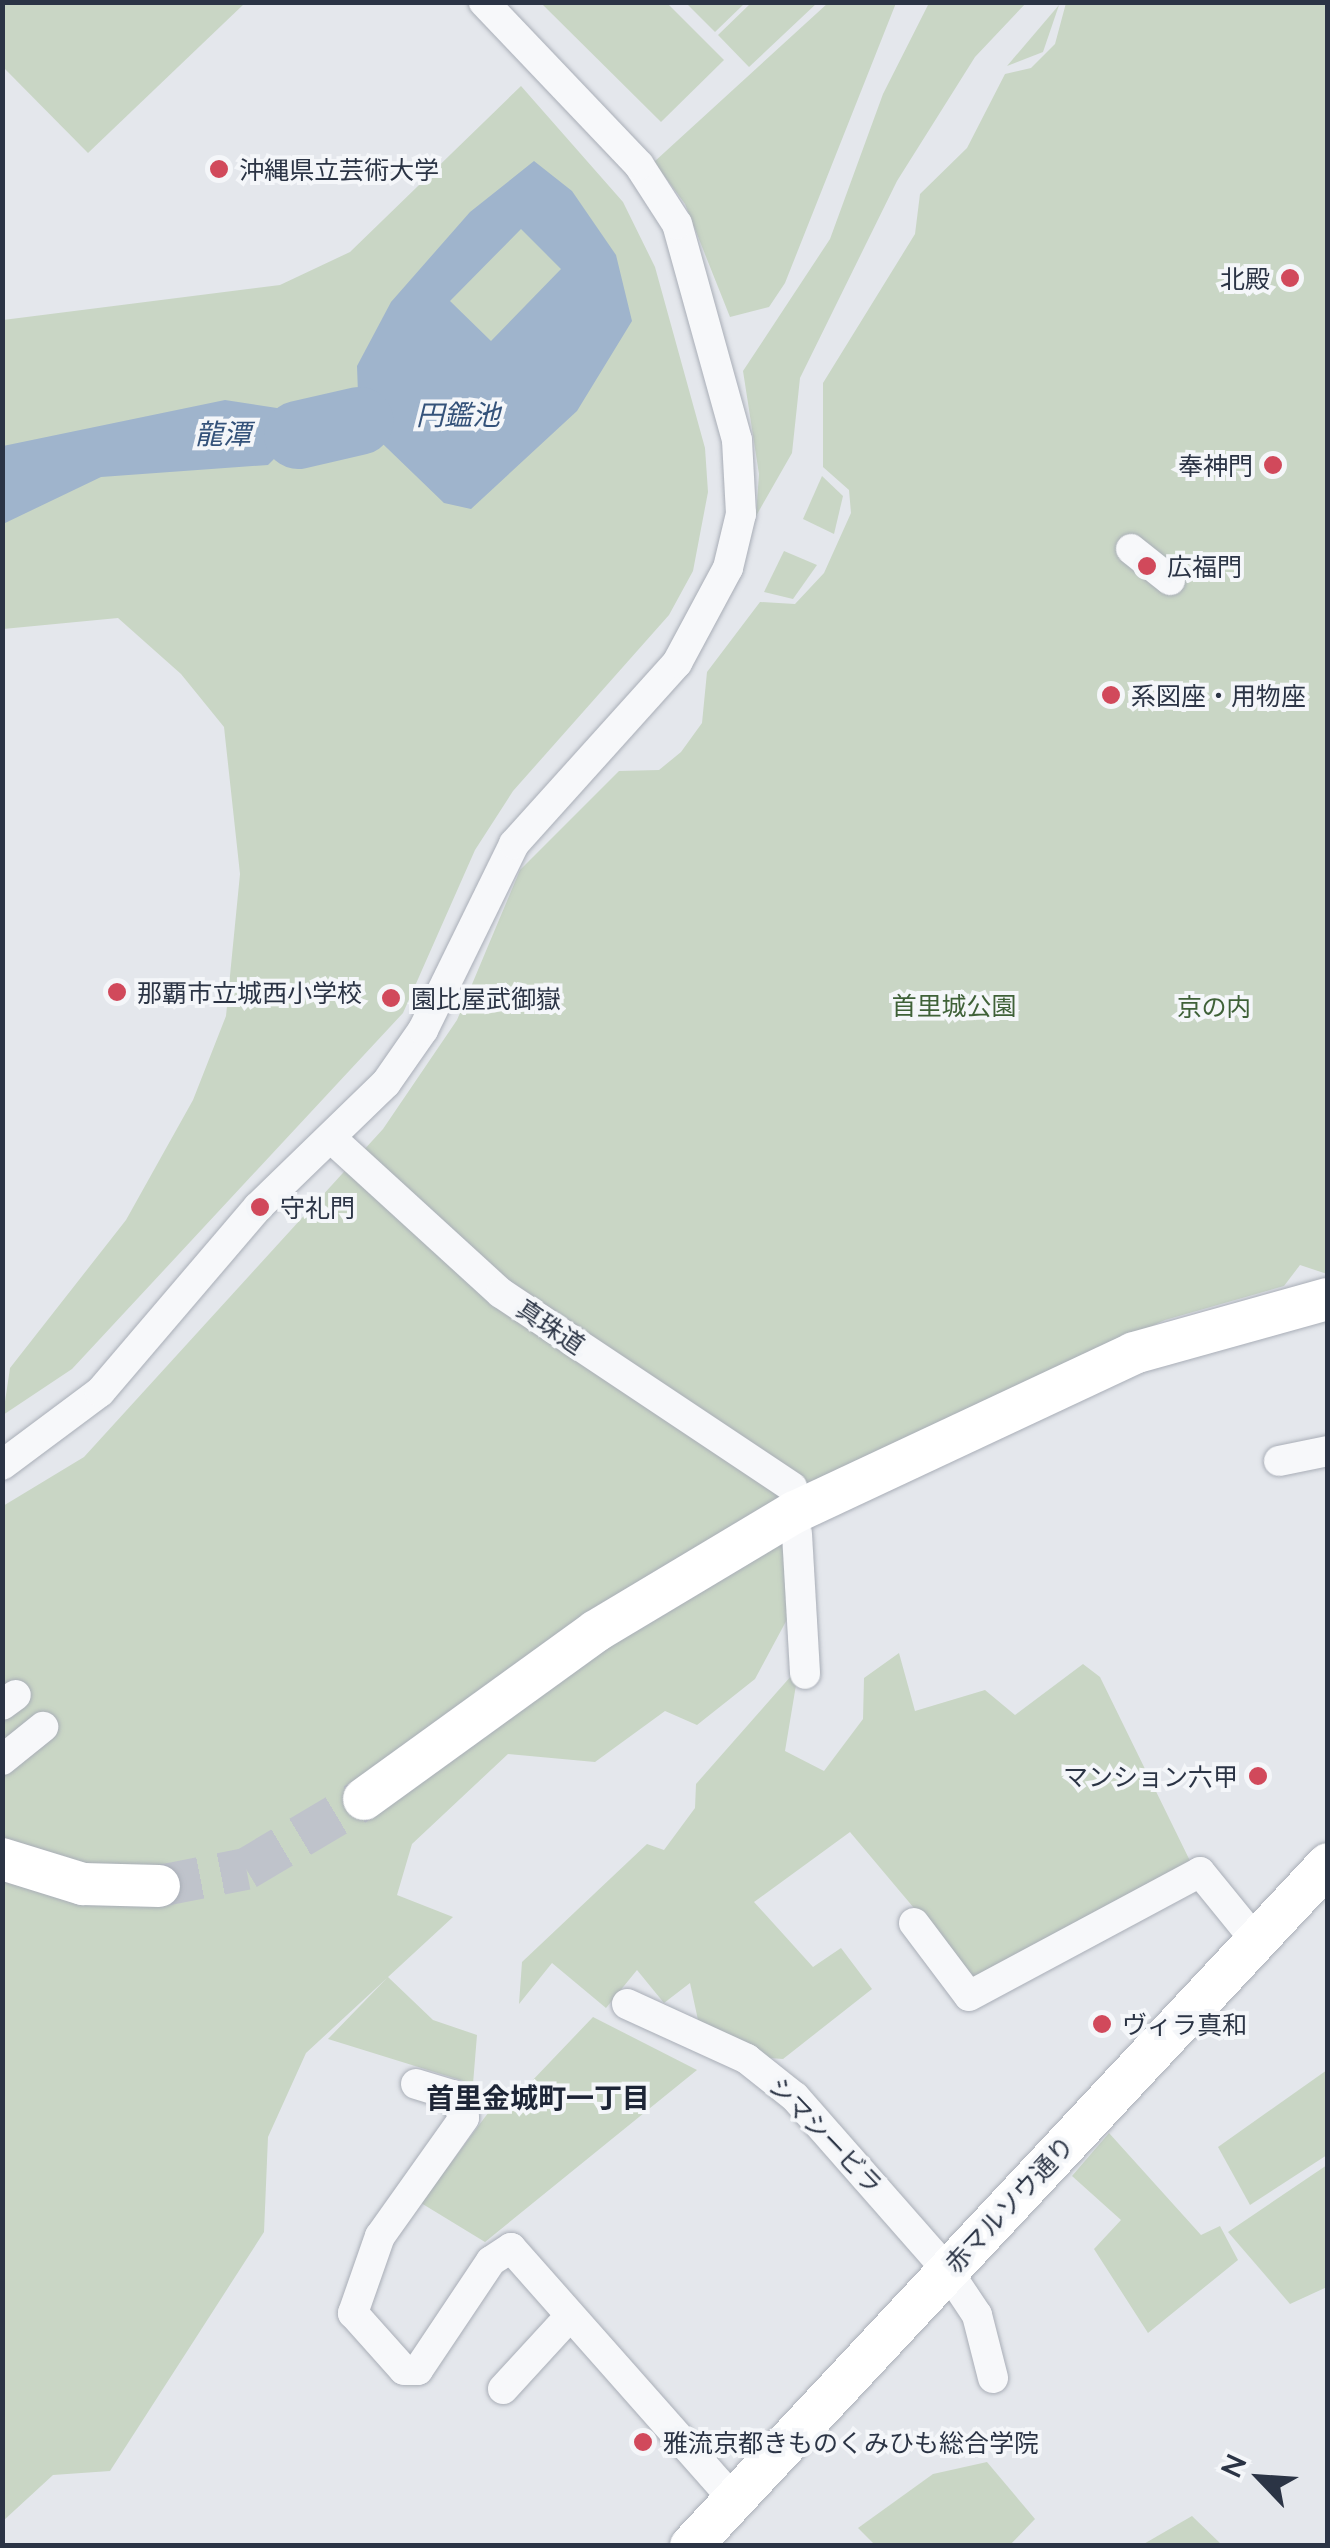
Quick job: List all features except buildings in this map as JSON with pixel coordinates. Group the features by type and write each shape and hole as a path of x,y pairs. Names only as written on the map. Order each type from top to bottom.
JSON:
{"street":[{"path":"2,1466 100,1392 258,1206 331,1138 423,1030 514,844 677,664 720,590 741,514 722,371 677,224 638,165 484,2"},
{"path":"1131,549 1170,580"},
{"name":"真珠道","path":"331,1138 501,1293 792,1487"},
{"path":"364,1798 607,1624 794,1512 1134,1353 1328,1299"},
{"path":"1279,1461 1328,1451"},
{"path":"796,1534 805,1674"},
{"path":"2,1760 43,1727"},
{"path":"2,1860 83,1884 159,1886"},
{"name":"赤マルソウ通り","path":"691,2546 1328,1864"},
{"path":"914,1923 968,1996 1200,1872 1256,1940"},
{"name":"シマシービラ","path":"628,2004 769,2074 948,2270 977,2315 993,2378"},
{"path":"416,2084 453,2095 464,2118 380,2236 353,2313 404,2370 418,2370 490,2261 512,2248 734,2500"},
{"path":"503,2389 570,2316"}],"green space":[{"path":"751,2 817,3 749,67 718,35"},
{"path":"2,3 245,3 88,153 3,67"},
{"path":"541,3 667,3 724,60 661,122"},
{"path":"686,3 745,3 715,32"},
{"path":"828,3 896,3 785,283 769,307 730,317 685,204 654,162"},
{"path":"929,3 1026,3 975,57 897,181 800,378 792,453 756,516 759,474 743,371 830,239 883,94"},
{"name":"首里城公園","path":"1066,3 1327,3 1327,1274 1300,1265 1284,1286 1165,1320 786,1495 791,1612 755,1679 697,1725 665,1711 595,1762 508,1754 412,1844 397,1895 453,1917 388,1977 433,2020 477,2035 473,2084 328,2039 387,1978 306,2053 268,2137 264,2232 110,2471 53,2475 3,2521 3,1506 84,1457 383,1129 457,1020 520,870 619,771 659,770 681,752 702,723 707,672 760,602 795,604 824,573 851,513 849,490 823,467 823,383 915,234 920,194 967,148 1005,74 1031,68 1055,44"},
{"path":"1059,5 1043,52 1007,66"},
{"path":"521,86 623,202 655,267 705,448 708,492 693,571 669,615 513,791 475,850 403,1013 72,1369 3,1415 10,1368 126,1220 193,1100 226,1016 240,874 224,727 181,674 118,618 3,629 3,320 280,285 350,252"},
{"path":"822,476 843,496 834,534 803,519"},
{"path":"784,551 817,565 793,599 764,592"},
{"path":"899,1653 915,1711 985,1690 1015,1715 1083,1664 1100,1677 1193,1867 977,1983 850,1832 754,1902 813,1967 841,1948 872,1989 783,2059 756,2057 698,2020 690,1983 664,2003 637,1970 606,2008 552,1963 519,2004 522,1962 647,1844 664,1850 695,1808 696,1784 799,1667 785,1751 824,1771 863,1719 864,1678"},
{"path":"593,2017 697,2070 485,2242 421,2203 491,2109 530,2083"},
{"path":"1327,2070 1327,2155 1250,2205 1218,2147"},
{"path":"1109,2133 1201,2235 1220,2226 1238,2260 1148,2333 1094,2249 1121,2220 1072,2176"},
{"path":"1327,2165 1327,2287 1290,2304 1228,2232"},
{"path":"987,2462 1035,2519 1010,2545 875,2545 858,2528 933,2474"},
{"path":"1192,2516 1222,2545 1142,2545"}],"water":[{"name":"円鑑池","path":"534,161 572,191 616,255 632,321 577,411 471,509 444,503 359,421 357,366 391,302 470,212","holes":["521,229 561,269 491,341 450,301"]},
{"name":"龍潭","path":"225,400 290,410 298,435 268,465 101,477 3,524 3,446"}],"waterway":[{"path":"298,435 359,421"}],"tunnel":[{"path":"159,1886 246,1869 364,1799"}],"place":[{"name":"沖縄県立芸術大学","path":"219,169"},
{"name":"北殿","path":"1290,278"},
{"name":"奉神門","path":"1273,465"},
{"name":"広福門","path":"1147,566"},
{"name":"系図座・用物座","path":"1111,695"},
{"name":"那覇市立城西小学校","path":"117,992"},
{"name":"園比屋武御嶽","path":"391,998"},
{"name":"守礼門","path":"260,1207"},
{"name":"マンション六甲","path":"1258,1776"},
{"name":"ヴィラ真和","path":"1102,2024"},
{"name":"雅流京都きものくみひも総合学院","path":"643,2442"}],"district":[{"name":"首里金城町一丁目","path":"538,2097"}],"park label":[{"name":"京の内","path":"1214,1006"}]}
